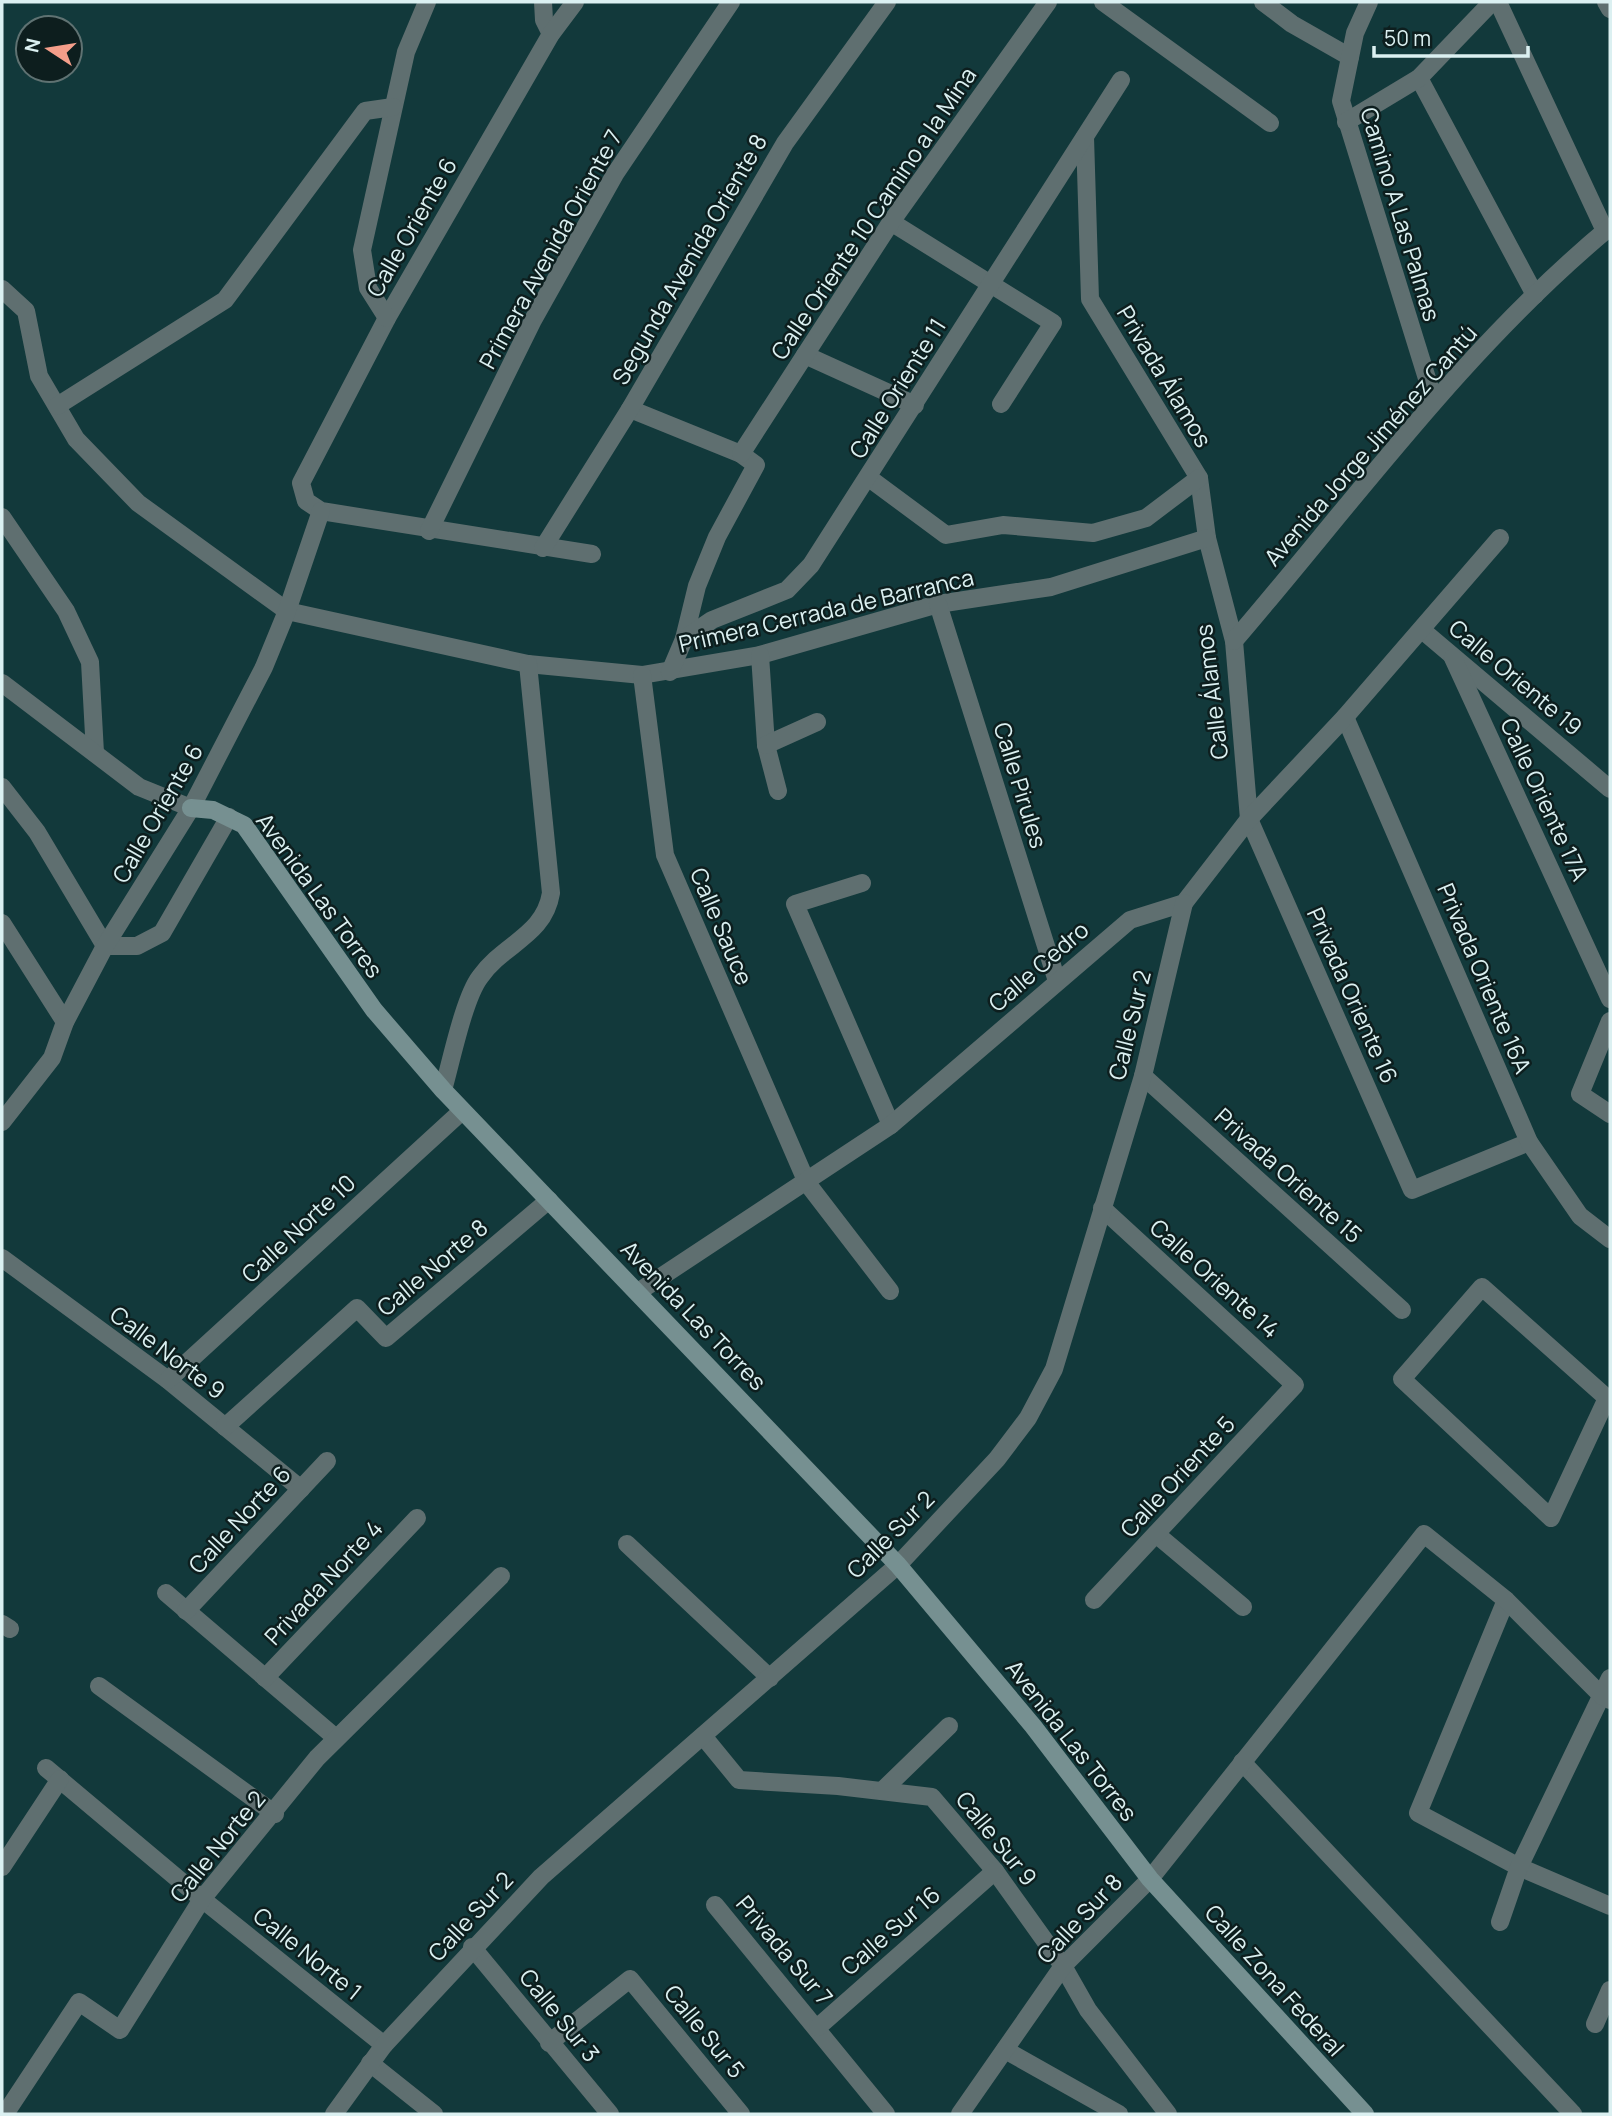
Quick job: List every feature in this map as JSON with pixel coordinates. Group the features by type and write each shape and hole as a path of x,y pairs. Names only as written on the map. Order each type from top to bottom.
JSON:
{"main road":[{"name":"Avenida Las Torres","path":"191,808 213,810 244,825 374,1010 462,1111 898,1565 1033,1726 1150,1879"},
{"name":"Calle Zona Federal","path":"1150,1879 1365,2114"}],"street":[{"path":"387,318 368,288 362,250 406,52 427,2"},
{"path":"543,2 544,20 551,34"},
{"name":"Calle Oriente 6","path":"2,1122 52,1058 65,1022 105,946 191,808 264,667 287,611 321,511 306,501 301,483 387,318 551,34 575,2"},
{"name":"Primera Avenida Oriente 7","path":"429,531 533,320 615,174 731,2"},
{"name":"Segunda Avenida Oriente 8","path":"543,548 630,409 785,143 887,2"},
{"name":"Calle Oriente 10 Camino a la Mina","path":"741,454 891,222 1048,2"},
{"path":"1103,2 1270,123"},
{"path":"1263,2 1292,24 1350,57"},
{"name":"Camino A Las Palmas","path":"1369,2 1355,33 1341,101 1434,401"},
{"path":"1346,122 1419,78 1492,2"},
{"path":"1498,2 1608,229"},
{"path":"1606,2 1610,9"},
{"path":"1419,78 1535,295"},
{"name":"Calle Oriente 11","path":"684,639 712,620 787,590 811,565 1121,80"},
{"path":"57,406 225,300 365,111 393,107"},
{"name":"Privada Álamos","path":"1085,137 1090,299 1199,478"},
{"path":"891,222 993,283 1053,323 1001,404"},
{"name":"Avenida Jorge Jiménez Cantú","path":"1234,641 1434,401 1535,295 1608,229"},
{"path":"2,289 26,311 39,376 76,439 138,503 287,611"},
{"path":"805,355 915,405"},
{"path":"630,409 741,454 756,465 754,474 717,537 697,586 684,639 670,671"},
{"path":"869,478 946,535 1003,525 1094,533 1146,518 1199,478"},
{"name":"Calle Álamos","path":"1199,478 1207,538 1234,641 1249,819"},
{"path":"321,511 429,531 592,554"},
{"path":"2,517 66,611 90,662 95,753"},
{"name":"Primera Cerrada de Barranca","path":"287,611 528,664 642,675 760,655 938,604 1051,587 1207,538"},
{"path":"1184,903 1249,819 1345,717 1500,538"},
{"name":"Calle Pirules","path":"938,604 1057,981"},
{"name":"Calle Oriente 19","path":"1422,630 1453,658 1607,780"},
{"path":"760,655 766,746 778,791"},
{"name":"Calle Oriente 17A","path":"1453,658 1610,999"},
{"path":"443,1090 478,978 511,945 533,930 548,912 551,893 528,664"},
{"name":"Calle Sauce","path":"642,675 665,855 807,1183 890,1291"},
{"path":"2,683 139,787 191,808"},
{"name":"Privada Oriente 16A","path":"1345,717 1529,1142 1580,1216 1610,1239"},
{"path":"766,746 817,722"},
{"path":"2,787 37,832 105,946 137,946 162,933 229,817"},
{"name":"Privada Oriente 16","path":"1249,819 1412,1191 1529,1142"},
{"path":"862,883 794,904 891,1125"},
{"name":"Calle Cedro","path":"638,1292 807,1183 891,1125 926,1098 1130,920 1184,903"},
{"name":"Calle Sur 2","path":"334,2114 384,2045 472,1947 541,1877 898,1565 997,1459 1028,1418 1054,1369 1143,1076 1184,903"},
{"path":"2,923 65,1022"},
{"path":"1610,1021 1580,1094 1610,1114"},
{"name":"Privada Oriente 15","path":"1143,1076 1402,1310"},
{"name":"Calle Norte 10","path":"168,1380 462,1111"},
{"name":"Calle Norte 8","path":"225,1427 357,1308 386,1338 548,1200"},
{"name":"Calle Oriente 14","path":"1102,1208 1295,1385"},
{"name":"Calle Norte 9","path":"2,1258 168,1380 301,1489"},
{"path":"1482,1287 1609,1399 1551,1518 1402,1379 1482,1287"},
{"name":"Calle Oriente 5","path":"1094,1600 1295,1385"},
{"name":"Calle Norte 6","path":"186,1611 327,1461"},
{"name":"Privada Norte 4","path":"265,1678 417,1518"},
{"path":"1156,1534 1243,1607"},
{"name":"Calle Sur 8","path":"960,2114 1063,1966 1150,1879 1424,1534 1506,1600"},
{"path":"627,1544 770,1678"},
{"name":"Calle Norte 2","path":"5,2114 79,2002 120,2030 202,1899 275,1814 317,1758 500,1576"},
{"path":"166,1593 337,1738"},
{"path":"1606,1698 1506,1600 1418,1813 1520,1867 1610,1906"},
{"path":"1500,1922 1520,1867 1606,1698 1610,1678"},
{"path":"99,1686 275,1814"},
{"path":"882,1791 949,1726"},
{"name":"Calle Sur 9","path":"703,1736 740,1780 932,1797 995,1871 1063,1966 1088,2010 1168,2114"},
{"path":"1242,1762 1573,2114"},
{"name":"Calle Norte 1","path":"2,1867 53,1774 202,1899 384,2045"},
{"name":"Calle Sur 16","path":"818,2027 995,1871"},
{"name":"Privada Sur 7","path":"715,1905 818,2027 886,2114"},
{"name":"Calle Sur 3","path":"472,1947 610,2114"},
{"name":"Calle Sur 5","path":"550,2043 631,1979 741,2114"},
{"path":"1595,2024 1610,1990"},
{"path":"1005,2050 1119,2114"},
{"path":"370,2063 434,2114"}]}
